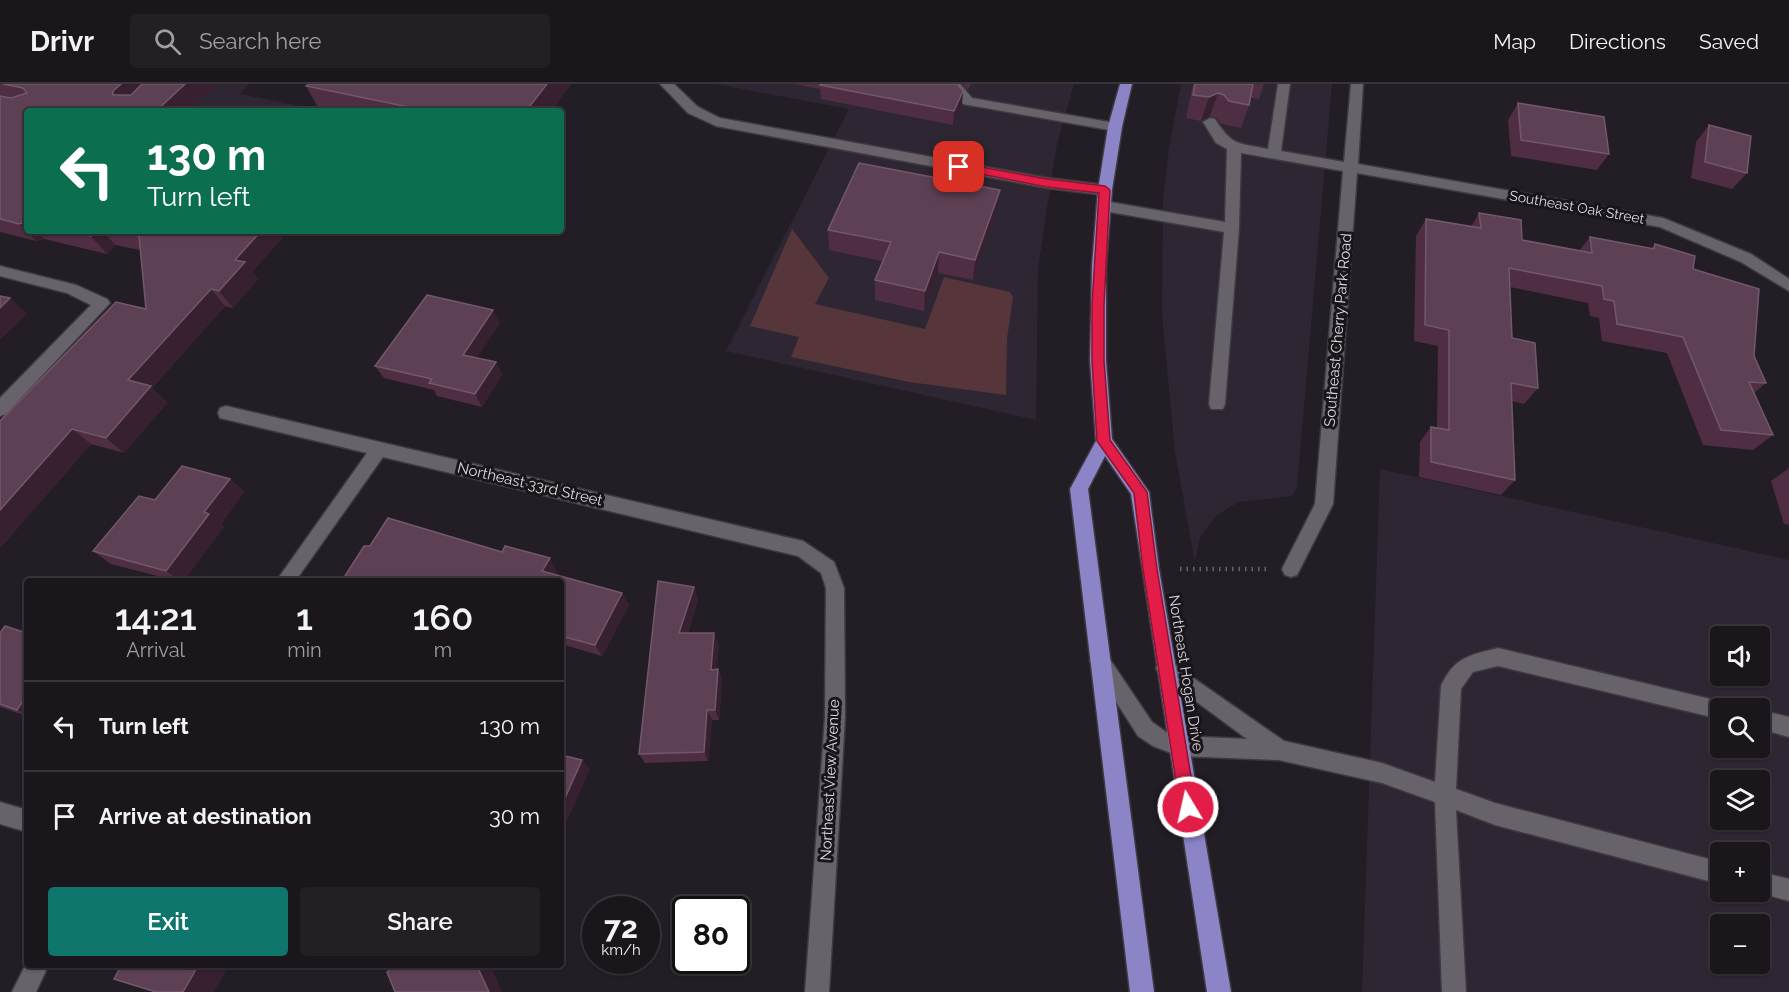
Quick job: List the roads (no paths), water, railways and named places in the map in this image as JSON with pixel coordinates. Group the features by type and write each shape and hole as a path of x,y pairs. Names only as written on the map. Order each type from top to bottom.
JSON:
{"highway":[{"path":"1126,84 1115,127 1105,190 1099,266 1098,338 1104,441 1079,489 1142,992"},
{"name":"Northeast Hogan Drive","path":"1104,441 1140,492 1150,569 1219,992"}],"street":[{"path":"666,84 693,110 716,122 1047,183 1105,190"},
{"path":"953,84 968,101 1115,127"},
{"path":"1274,153 1284,84"},
{"name":"Southeast Cherry Park Road","path":"1291,569 1324,504 1358,84"},
{"path":"1210,122 1221,140 1234,147 1232,228 1217,404"},
{"name":"Southeast Oak Street","path":"1234,147 1663,223 1746,258 1789,286"},
{"path":"1104,206 1232,228"},
{"path":"0,272 70,289 102,303 0,409"},
{"name":"Northeast 33rd Street","path":"226,414 380,448 803,549 828,568"},
{"path":"287,578 380,448"},
{"name":"Northeast View Avenue","path":"817,992 835,717 834,588 828,568"},
{"path":"1454,992 1445,796 1451,686 1467,665 1498,657 1710,708"},
{"path":"1100,661 1145,729 1160,739 1179,747 1279,750 1382,773 1495,814 1710,870"},
{"path":"1166,668 1279,750"},
{"path":"1770,722 1789,727"},
{"path":"0,813 24,820"},
{"path":"1770,885 1789,890"},
{"path":"24,992 36,968"}]}
